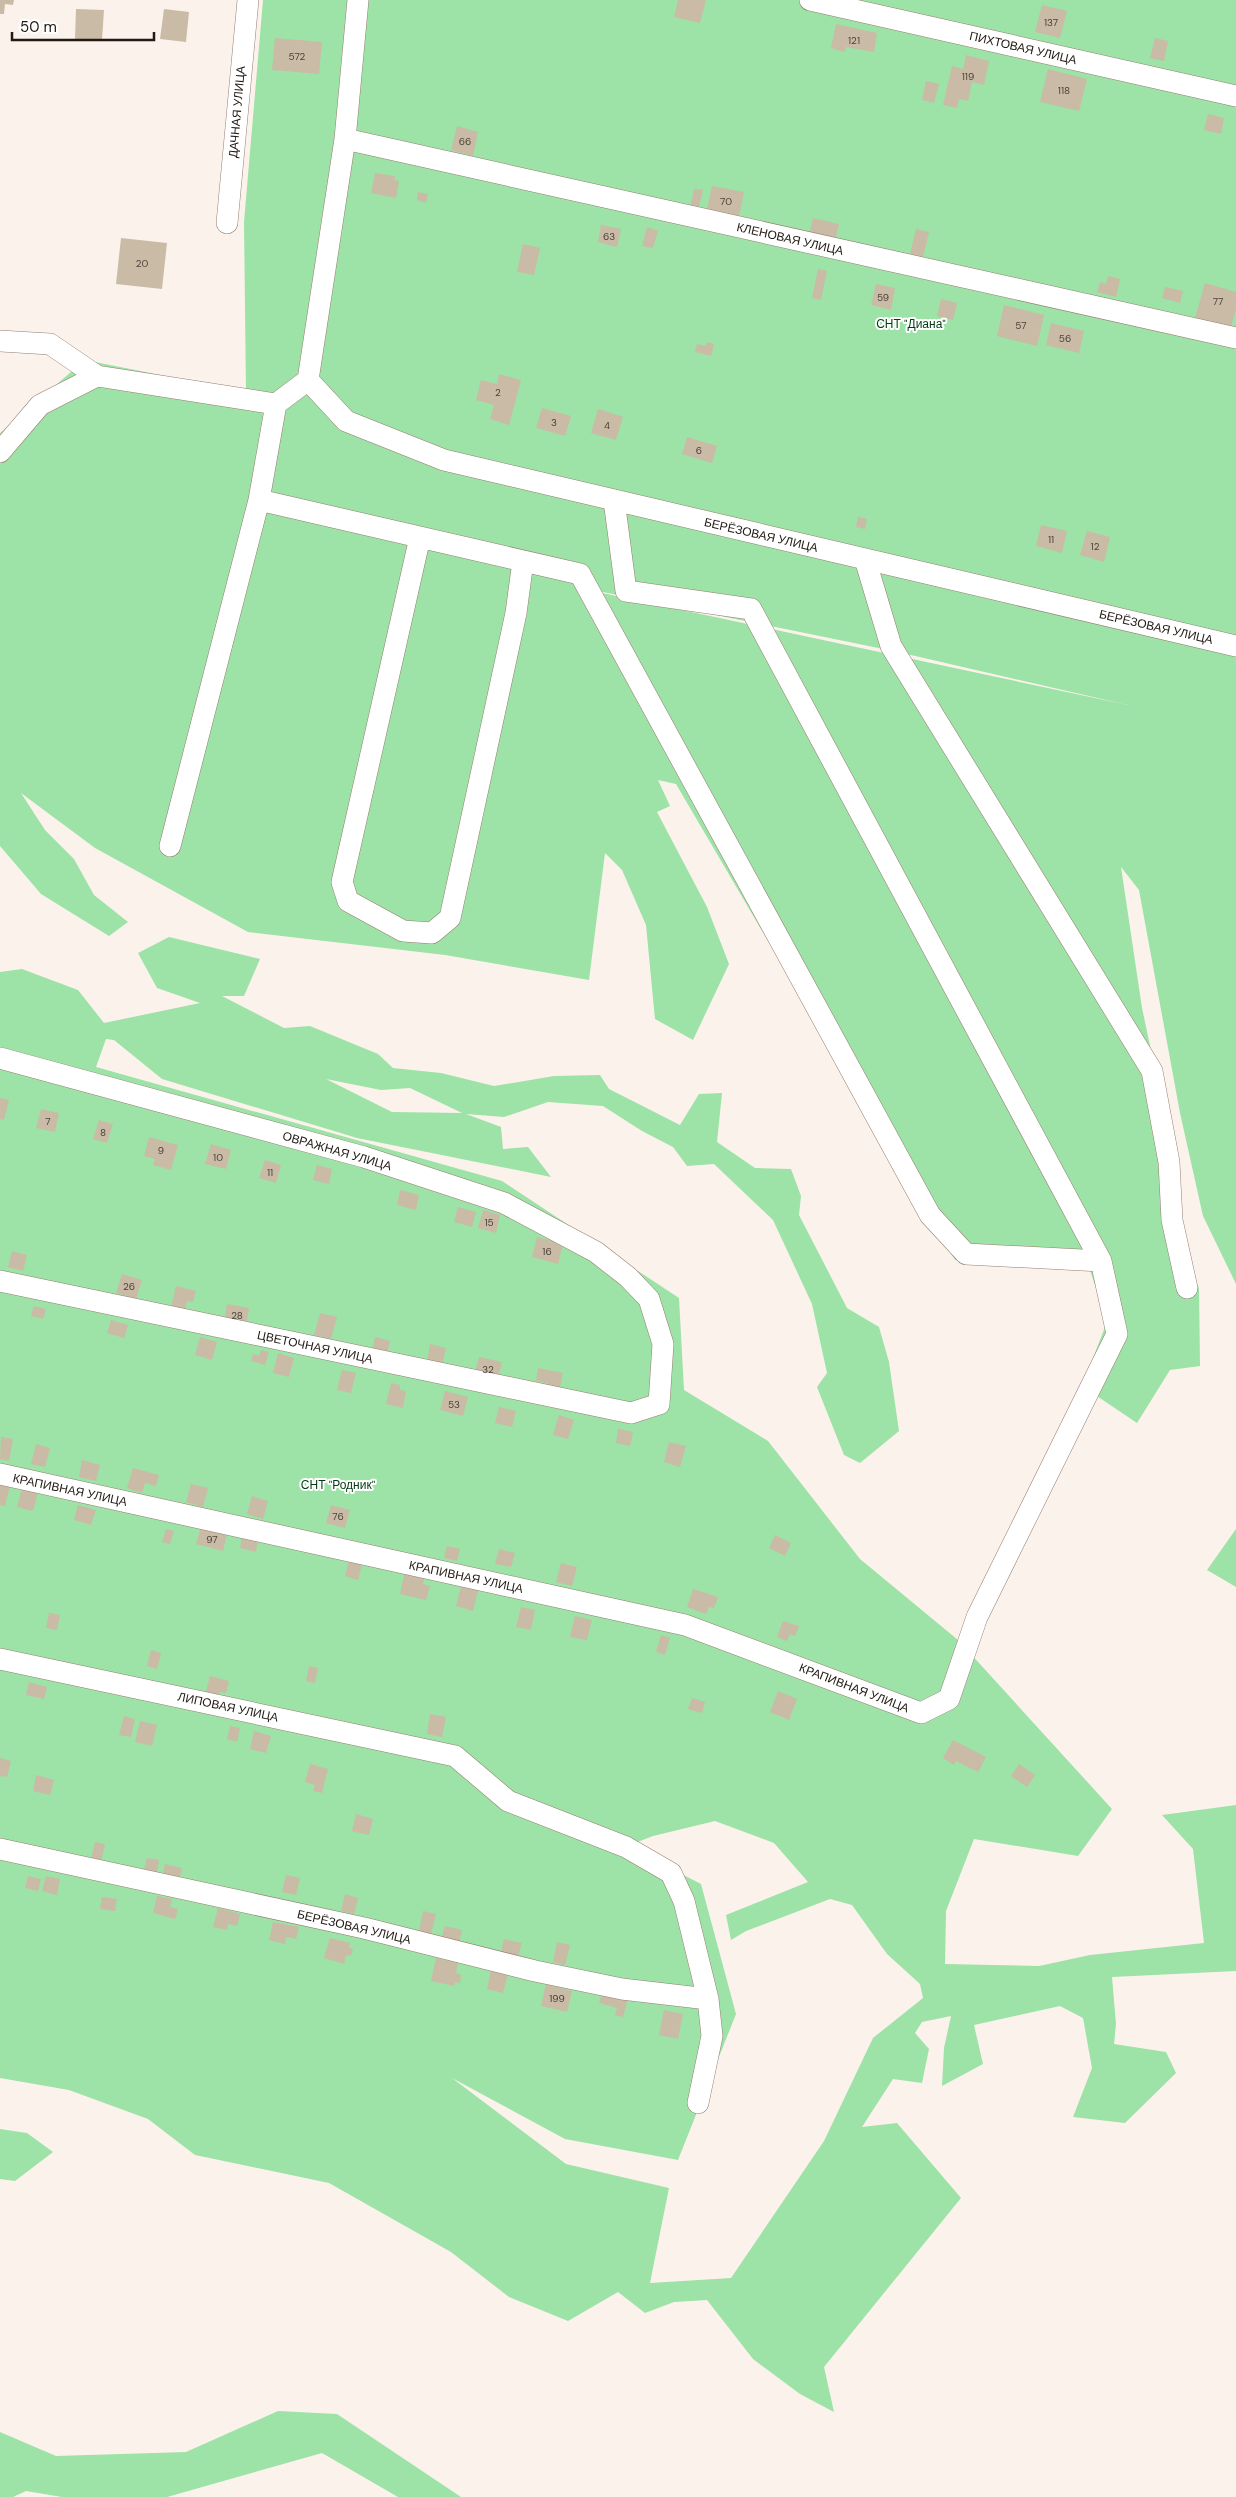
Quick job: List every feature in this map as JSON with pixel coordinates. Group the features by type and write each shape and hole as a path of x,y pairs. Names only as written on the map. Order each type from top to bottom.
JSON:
{"street":[{"name":"ДАЧНАЯ УЛИЦА","path":"227,223 248,0"},
{"path":"170,846 259,500 276,404 308,380 345,139 358,0"},
{"name":"ПИХТОВАЯ УЛИЦА","path":"810,0 1236,96"},
{"name":"КЛЕНОВАЯ УЛИЦА","path":"345,139 1236,338"},
{"path":"0,341 50,344 97,376 276,404"},
{"path":"0,452 40,406 97,376"},
{"name":"БЕРЁЗОВАЯ УЛИЦА","path":"308,380 346,421 435,456 1236,646"},
{"path":"259,500 580,574 930,1215 966,1254 1101,1261"},
{"path":"614,500 626,591 751,609 1101,1261"},
{"path":"420,537 342,882 348,901 403,932 432,933 450,918 516,613 523,561"},
{"path":"865,559 891,646 1152,1071 1169,1162 1172,1220 1187,1288"},
{"name":"ОВРАЖНАЯ УЛИЦА","path":"0,1058 364,1157 504,1203 596,1252 628,1277 649,1299 664,1344 659,1404 631,1413"},
{"name":"КРАПИВНАЯ УЛИЦА","path":"0,1474 685,1625 921,1713 948,1699 977,1617 1117,1334 1101,1261"},
{"name":"ЦВЕТОЧНАЯ УЛИЦА","path":"0,1281 631,1413"},
{"name":"ЛИПОВАЯ УЛИЦА","path":"0,1659 455,1756 508,1801 626,1847 671,1873 684,1901 708,1999"},
{"name":"БЕРЁЗОВАЯ УЛИЦА","path":"0,1849 364,1928 535,1971 622,1989 708,1999"},
{"path":"698,2103 712,2036 708,1999"}],"green space":[{"name":"СНТ \"Диана\"","path":"263,0 1236,0 1236,1284 1203,1216 1180,1113 1139,890 1121,867 1142,1008 1161,1097 1176,1241 1199,1288 1200,1366 1170,1370 1137,1423 1082,1386 1107,1322 1090,1270 955,1260 676,784 658,780 670,806 657,812 707,907 729,964 693,1040 655,1019 646,925 622,870 605,853 589,980 445,955 248,932 95,848 21,793 45,830 74,859 94,895 128,922 109,936 41,894 0,846 0,433 85,360 246,392 244,222","holes":["593,590 898,652 1128,705"]},
{"name":"СНТ \"Родник\"","path":"169,937 260,959 244,996 222,996 284,1028 310,1026 378,1054 393,1068 441,1073 494,1086 554,1076 600,1075 609,1089 680,1125 699,1094 722,1093 717,1142 755,1168 791,1169 801,1196 799,1215 847,1308 879,1327 889,1362 899,1431 860,1463 844,1455 817,1387 827,1373 812,1304 773,1220 714,1164 687,1166 673,1147 642,1131 603,1106 548,1102 504,1117 466,1114 501,1127 503,1149 528,1147 551,1177 357,1138 162,1079 114,1040 106,1039 96,1067 502,1181 679,1298 684,1390 768,1441 860,1559 958,1640 1112,1809 1078,1856 974,1839 946,1911 945,1964 1039,1966 1090,1955 1204,1943 1193,1849 1162,1815 1236,1805 1236,1971 1112,1977 1116,2024 1114,2044 1166,2052 1176,2073 1125,2123 1073,2117 1092,2068 1083,2018 1060,2006 974,2025 983,2064 942,2086 944,2048 951,2016 922,2022 915,2033 929,2049 922,2083 893,2079 862,2127 897,2123 961,2198 824,2367 834,2412 800,2394 753,2359 707,2300 674,2302 645,2313 618,2292 568,2321 509,2297 451,2252 329,2183 195,2155 148,2119 69,2090 0,2078 0,972 22,969 78,990 104,1023 200,1003 157,988 138,953","holes":["326,1079 381,1090 410,1088 462,1113 392,1112","715,1821 774,1843 808,1882 726,1915 731,1940 746,1931 830,1899 852,1905 887,1954 920,1984 923,1998 873,2038 824,2141 731,2278 650,2283 669,2188 566,2164 452,2078 565,2139 678,2160 736,2014 701,1884 627,1846 653,1836"]},
{"path":"1236,1529 1236,1587 1207,1570"},
{"path":"0,2129 27,2133 53,2152 15,2181 0,2179"},
{"path":"278,2411 337,2414 461,2497 398,2497 322,2453 167,2497 62,2497 26,2491 13,2497 0,2497 0,2432 56,2456 186,2452"}],"building":[{"path":"0,0 14,0 13,5 5,4 4,14 0,14"},
{"path":"678,0 706,0 700,23 674,17"},
{"path":"1042,5 1067,11 1060,38 1035,32"},
{"path":"76,9 104,10 102,40 75,39"},
{"path":"164,9 189,12 186,42 160,39"},
{"path":"836,24 877,33 874,52 846,47 845,52 831,48"},
{"path":"275,38 322,42 319,74 272,70"},
{"path":"1155,38 1168,41 1164,61 1150,58"},
{"path":"966,55 989,61 984,85 972,82 968,101 959,99 957,108 943,105 952,66 963,69"},
{"path":"1048,69 1087,79 1079,111 1040,102"},
{"path":"926,81 939,84 934,103 922,100"},
{"path":"1208,114 1224,118 1221,134 1204,130"},
{"path":"457,126 478,132 473,156 451,150"},
{"path":"375,173 395,176 394,180 399,181 396,198 371,193"},
{"path":"712,186 744,192 739,216 707,210"},
{"path":"694,189 703,190 698,210 690,208"},
{"path":"418,192 428,194 426,203 417,200"},
{"path":"813,218 839,224 834,245 808,239"},
{"path":"601,225 621,229 617,247 598,242"},
{"path":"647,227 658,231 653,248 642,246"},
{"path":"916,229 929,232 923,257 910,254"},
{"path":"121,238 167,243 162,289 116,284"},
{"path":"523,244 540,248 534,275 517,272"},
{"path":"818,269 827,271 821,300 812,298"},
{"path":"1108,276 1120,279 1116,297 1097,292 1100,282 1106,284"},
{"path":"1205,283 1236,292 1236,309 1229,333 1195,318"},
{"path":"876,284 895,288 891,310 871,305"},
{"path":"1165,287 1183,291 1180,303 1162,298"},
{"path":"941,299 957,303 953,320 937,316"},
{"path":"1004,305 1044,315 1037,346 997,336"},
{"path":"1051,323 1084,331 1079,353 1046,345"},
{"path":"707,342 714,344 711,356 695,352 697,344 706,346"},
{"path":"499,374 521,380 509,425 490,419 494,405 476,400 481,380 497,384"},
{"path":"542,408 571,416 565,436 536,428"},
{"path":"598,409 623,417 616,440 591,433"},
{"path":"687,437 717,446 712,463 682,454"},
{"path":"858,517 867,519 865,529 856,527"},
{"path":"1041,525 1067,531 1062,553 1036,546"},
{"path":"1087,531 1110,537 1104,562 1080,555"},
{"path":"0,1098 9,1100 4,1120 0,1119"},
{"path":"41,1109 59,1113 55,1132 36,1128"},
{"path":"99,1120 113,1124 107,1143 93,1139"},
{"path":"149,1137 178,1145 171,1170 153,1165 155,1159 144,1156"},
{"path":"211,1144 231,1150 226,1169 205,1164"},
{"path":"265,1160 281,1165 276,1183 259,1178"},
{"path":"317,1165 332,1169 329,1184 313,1180"},
{"path":"400,1190 419,1195 416,1210 397,1205"},
{"path":"458,1207 476,1212 472,1227 454,1222"},
{"path":"483,1210 500,1215 496,1233 478,1228"},
{"path":"537,1237 563,1244 558,1264 532,1257"},
{"path":"12,1251 27,1255 23,1271 8,1267"},
{"path":"122,1274 142,1280 136,1299 116,1293"},
{"path":"176,1286 196,1291 193,1302 187,1301 185,1311 171,1307"},
{"path":"227,1304 249,1308 246,1325 224,1322"},
{"path":"34,1306 46,1309 43,1319 31,1316"},
{"path":"320,1313 337,1317 331,1339 314,1335"},
{"path":"111,1320 128,1325 124,1338 107,1333"},
{"path":"200,1337 217,1342 212,1360 195,1355"},
{"path":"375,1337 390,1341 387,1355 372,1351"},
{"path":"430,1344 446,1348 442,1365 427,1362"},
{"path":"261,1350 269,1352 265,1365 251,1361 253,1354 259,1356"},
{"path":"278,1353 294,1358 289,1377 273,1373"},
{"path":"479,1357 502,1362 497,1381 474,1376"},
{"path":"538,1368 563,1373 559,1391 546,1389 547,1383 536,1381"},
{"path":"342,1370 356,1373 351,1393 337,1390"},
{"path":"391,1383 400,1385 400,1390 406,1391 403,1408 386,1404"},
{"path":"445,1391 468,1397 463,1416 440,1410"},
{"path":"499,1407 516,1411 512,1427 495,1423"},
{"path":"559,1415 574,1420 568,1439 553,1435"},
{"path":"618,1429 633,1432 630,1446 616,1443"},
{"path":"1,1437 13,1439 9,1461 0,1459"},
{"path":"669,1442 686,1446 680,1467 664,1462"},
{"path":"36,1444 50,1448 45,1467 31,1464"},
{"path":"82,1460 100,1465 96,1481 79,1477"},
{"path":"133,1468 159,1475 156,1486 145,1483 142,1493 127,1488"},
{"path":"0,1484 10,1486 5,1506 0,1505"},
{"path":"191,1484 208,1488 203,1507 186,1502"},
{"path":"22,1488 38,1492 33,1511 17,1507"},
{"path":"252,1496 268,1501 263,1519 247,1514"},
{"path":"78,1505 96,1510 91,1525 74,1520"},
{"path":"331,1505 350,1510 345,1528 326,1523"},
{"path":"201,1527 227,1534 223,1551 196,1544"},
{"path":"166,1529 174,1531 170,1544 162,1542"},
{"path":"775,1535 791,1543 785,1556 769,1548"},
{"path":"242,1536 258,1540 256,1552 240,1548"},
{"path":"447,1546 460,1549 457,1561 444,1558"},
{"path":"499,1549 515,1553 511,1567 495,1564"},
{"path":"349,1560 362,1564 358,1580 345,1576"},
{"path":"561,1563 577,1567 572,1586 556,1582"},
{"path":"405,1571 425,1576 423,1584 430,1586 426,1600 400,1594"},
{"path":"461,1586 478,1590 473,1611 456,1606"},
{"path":"693,1589 718,1597 714,1608 709,1607 706,1614 687,1607"},
{"path":"521,1607 535,1610 531,1630 516,1627"},
{"path":"49,1613 60,1615 57,1630 46,1628"},
{"path":"575,1616 592,1620 587,1640 570,1637"},
{"path":"783,1621 799,1626 795,1636 790,1634 787,1641 777,1637"},
{"path":"661,1635 670,1638 665,1655 656,1652"},
{"path":"151,1650 161,1653 157,1669 147,1666"},
{"path":"309,1666 318,1668 315,1683 306,1681"},
{"path":"210,1676 229,1681 226,1693 219,1692 218,1698 205,1695"},
{"path":"29,1682 47,1687 44,1699 26,1695"},
{"path":"778,1691 797,1699 789,1720 770,1712"},
{"path":"692,1698 705,1702 702,1713 688,1709"},
{"path":"430,1714 446,1717 442,1737 427,1734"},
{"path":"124,1716 135,1719 131,1737 119,1735"},
{"path":"140,1721 157,1725 152,1746 135,1742"},
{"path":"230,1726 240,1728 237,1742 227,1739"},
{"path":"254,1731 271,1736 266,1753 250,1749"},
{"path":"953,1740 986,1757 978,1772 956,1761 954,1765 943,1758"},
{"path":"0,1758 11,1761 7,1777 0,1776"},
{"path":"310,1764 328,1769 322,1793 313,1791 315,1785 305,1782"},
{"path":"1019,1764 1035,1775 1027,1787 1011,1776"},
{"path":"36,1775 54,1780 50,1795 33,1791"},
{"path":"356,1814 373,1819 369,1835 352,1831"},
{"path":"95,1842 105,1844 101,1862 91,1859"},
{"path":"147,1858 159,1860 157,1872 144,1869"},
{"path":"165,1864 182,1868 179,1881 162,1878"},
{"path":"286,1875 300,1878 296,1895 282,1892"},
{"path":"28,1876 41,1879 38,1891 25,1888"},
{"path":"46,1876 60,1879 57,1895 42,1891"},
{"path":"345,1894 358,1898 354,1914 341,1911"},
{"path":"157,1896 172,1899 170,1907 178,1909 175,1919 153,1913"},
{"path":"102,1897 117,1899 115,1911 100,1909"},
{"path":"218,1908 240,1914 237,1926 228,1924 227,1930 213,1927"},
{"path":"423,1911 436,1914 431,1934 419,1931"},
{"path":"273,1922 299,1927 296,1939 286,1937 285,1944 269,1940"},
{"path":"445,1926 462,1930 459,1943 441,1939"},
{"path":"330,1938 350,1943 349,1948 353,1949 351,1956 346,1955 344,1964 324,1958"},
{"path":"504,1939 522,1943 518,1956 501,1952"},
{"path":"557,1942 570,1945 565,1965 553,1962"},
{"path":"436,1958 458,1963 456,1973 461,1975 460,1983 455,1982 454,1986 431,1981"},
{"path":"491,1970 508,1974 503,1993 487,1989"},
{"path":"546,1984 572,1991 567,2012 541,2006"},
{"path":"603,1991 628,1998 623,2017 615,2015 617,2008 599,2003"},
{"path":"664,2010 683,2014 678,2039 659,2035"}]}
